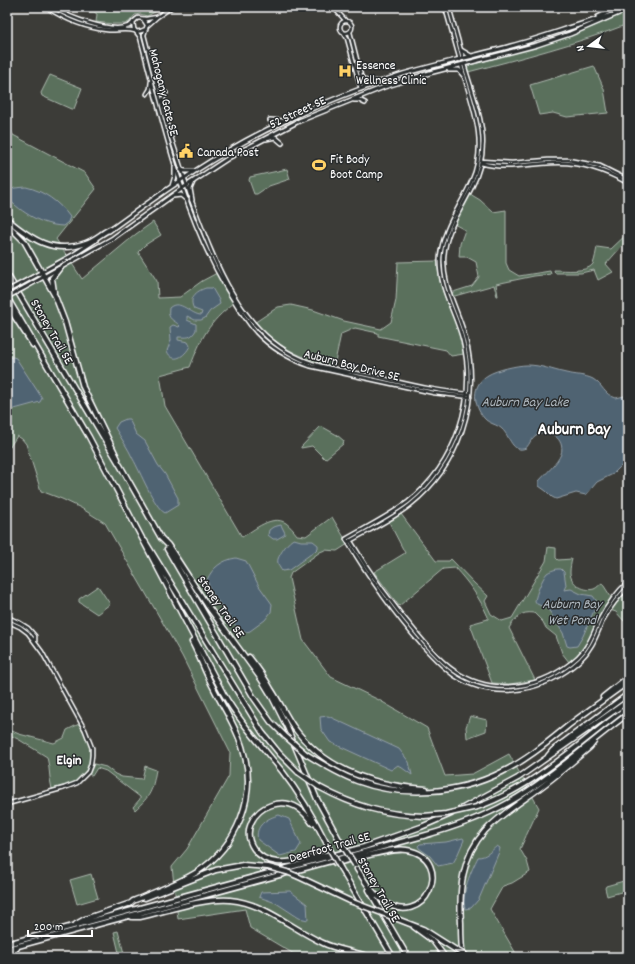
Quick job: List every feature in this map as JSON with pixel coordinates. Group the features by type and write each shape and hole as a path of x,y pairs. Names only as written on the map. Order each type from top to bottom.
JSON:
{"highway":[{"path":"7,219 29,237 38,242 54,246 74,246 86,243 110,229"},
{"path":"7,224 24,241 55,296 65,322 83,388 117,455 121,467"},
{"path":"55,296 52,278 59,269"},
{"name":"Stoney Trail SE","path":"7,274 121,467 161,538 168,545 224,628 261,679 280,712 312,788 341,843 408,957"},
{"name":"Stoney Trail SE","path":"7,297 89,437 179,611 231,707 250,734 288,779 393,957"},
{"path":"7,305 30,342 37,349"},
{"path":"136,527 258,726 275,749 298,772 319,787 343,799 371,809 402,815 424,816 446,814 477,807 504,797 522,787 628,707"},
{"path":"161,538 254,698 271,722 306,754 342,775 357,781 382,788 414,792 443,790 472,784 502,772 526,758 628,682"},
{"path":"130,904 133,901 183,880 209,864 222,851 233,836 241,818 246,801 248,771 242,744 209,680 179,611"},
{"path":"224,628 260,673 297,731 325,758 345,770 373,781 410,788 443,790"},
{"path":"579,719 628,677"},
{"path":"544,761 553,750 628,694"},
{"name":"Deerfoot Trail SE","path":"7,944 390,839 444,817 499,789 544,761 628,701"},
{"name":"Deerfoot Trail SE","path":"7,949 456,826 508,803 536,785 628,714"},
{"path":"466,957 460,895 462,877 476,844 484,832 499,817 558,774 590,747 598,736"},
{"path":"328,846 305,814 290,804 276,804 265,807 257,813 250,826 250,836 254,850 261,857 271,861 289,862 328,854 342,853"},
{"path":"317,865 342,862 398,850 408,850 416,852 427,861 432,874 431,890 428,896 416,906 396,908 378,897 356,867"},
{"path":"68,928 84,919 130,904 216,870 243,865 268,867 299,876 350,901 423,929 466,957"},
{"path":"126,917 139,917 216,900 243,902 262,908 320,942 363,957"},
{"path":"392,917 422,932 433,942 445,957"},
{"path":"7,954 19,946"},
{"path":"344,950 369,957"}],"main road":[{"path":"591,20 619,7"},
{"name":"52 Street SE","path":"7,291 72,255 226,151 285,121 384,81 547,36 591,20 628,10"},
{"name":"52 Street SE","path":"7,297 114,238 195,179 276,131 364,94 399,82 537,45 570,34 628,10"},
{"path":"461,50 465,54 473,56"},
{"path":"461,59 463,65"},
{"path":"444,70 458,70 461,71 464,76"},
{"path":"361,77 366,82 384,81"},
{"path":"363,89 364,94"},
{"path":"346,101 359,100 364,103"},
{"path":"270,120 285,121"},
{"path":"274,127 276,131"},
{"path":"260,140 275,137 282,143"},
{"path":"171,187 175,180 175,167"},
{"path":"181,170 195,171"},
{"path":"192,200 190,187 195,179"},
{"path":"169,198 181,195 187,200"}],"street":[{"path":"46,7 66,18 96,28 112,31 128,30 136,32 142,31 157,17 172,7"},
{"path":"52,7 69,16 99,26 130,26 138,18 143,19 157,17"},
{"path":"333,7 345,20 352,24 350,32 363,89"},
{"path":"445,7 461,59"},
{"path":"449,7 461,50 461,59"},
{"path":"337,11 341,23 340,28 347,38 363,89"},
{"path":"143,19 146,22 146,28"},
{"path":"341,23 345,20"},
{"path":"133,22 133,27 136,32"},
{"name":"Mahogany Gate SE","path":"146,28 144,35 163,109 181,170 187,185"},
{"name":"Mahogany Gate SE","path":"136,32 140,37 175,167 183,188"},
{"path":"344,33 350,32"},
{"path":"463,65 464,76 479,128 480,162"},
{"path":"348,540 403,510 416,500 432,483 447,462 456,445 465,422 468,395 468,375 465,350 457,322 443,286 440,272 440,258 446,231 480,162 483,141 481,123 463,65"},
{"path":"147,94 150,89 152,79"},
{"path":"163,109 163,99 166,93"},
{"path":"480,162 512,163 568,160 600,166 628,180"},
{"path":"480,162 509,167 554,163 572,164 600,170 628,184"},
{"name":"Auburn Bay Drive SE","path":"187,185 215,259 237,299 257,328 279,347 296,357 316,364 468,395"},
{"name":"Auburn Bay Drive SE","path":"183,188 199,232 214,266 234,301 257,332 279,351 302,363 321,369 434,393 468,395"},
{"path":"348,540 395,607 442,661 465,677 476,682 492,686 517,687 537,682 553,676 574,661 589,644 609,604 628,582"},
{"path":"348,540 365,569 390,605 409,630 438,662 449,672 463,680 477,686 491,689 514,690 536,686 554,678 576,664 591,648 609,610 628,587"},
{"path":"7,617 28,628 35,636 35,641"},
{"path":"7,621 20,626 35,641 85,730 92,748 92,760 86,775 77,783 7,804"}],"green space":[{"path":"85,7 165,7 147,16 140,14 135,15 125,24 113,24 96,22 97,14 82,9"},
{"path":"628,11 628,24 529,56 468,72 467,68 470,65 531,48 570,35"},
{"path":"594,66 604,89 608,113 567,117 553,113 539,115 530,85"},
{"path":"50,75 82,88 74,109 42,96 41,93"},
{"path":"7,122 13,135 85,173 96,189 56,239 82,279 136,234 153,222 161,235 145,245 138,252 157,281 158,298 180,297 202,281 217,273 234,303 218,317 207,331 198,347 190,367 160,375 165,406 242,537 263,524 275,520 286,523 297,535 306,536 332,517 348,544 337,551 325,550 320,552 291,573 289,578 303,640 331,677 379,700 427,728 445,776 472,774 509,754 539,808 520,849 527,861 530,872 512,883 503,886 490,909 518,957 299,957 250,928 245,909 178,919 172,867 187,849 229,776 230,752 182,656 105,523 81,508 41,491 26,444 22,439 17,436 7,449"},
{"path":"287,169 290,179 269,186 257,194 254,194 249,180 250,177"},
{"path":"470,194 480,200 493,212 506,210 506,263 509,270 519,276 550,271 551,274 496,284 498,296 494,285 451,297 450,293 472,286 479,277 476,262 467,257 459,257 460,244 465,230 454,224"},
{"path":"628,233 628,239 606,264 613,272 598,280 594,270 581,273 555,273 554,270 581,270 590,267 594,262 597,247 611,249"},
{"path":"438,261 441,285 456,325 464,354 451,356 446,350 378,336 378,333 355,328 341,334 334,366 291,351 273,339 254,323 278,307 291,305 313,310 344,321 381,329 391,322 396,300 398,262"},
{"path":"321,426 337,435 344,441 343,444 325,459 312,446 301,448"},
{"path":"401,514 436,561 449,561 451,559 488,596 485,601 491,614 502,621 512,618 546,561 548,547 556,548 556,558 558,560 572,559 570,572 572,580 578,586 590,590 602,583 611,597 583,648 569,662 562,653 556,636 546,628 543,622 534,613 522,614 509,628 535,680 510,684 492,683 470,624 488,619 488,617 481,603 465,579 455,568 443,569 399,606 374,572 405,553 389,522"},
{"path":"98,586 110,604 97,614 79,602 79,599"},
{"path":"623,594 628,599 628,620 625,622 616,612 610,610"},
{"path":"470,716 487,720 486,731 467,738 466,727"},
{"path":"79,724 89,744 90,755 88,766 78,780 66,786 52,789 47,757 7,734 7,729 19,734 54,743 64,738 67,730"},
{"path":"94,764 106,767 122,777 142,779 145,766 156,770 148,797 135,810 133,807 140,797 106,771 97,768 92,776 89,774"},
{"path":"91,874 98,898 77,904 70,880"},
{"path":"627,880 628,890 607,896 606,886"},
{"path":"118,931 125,957 120,957 114,932"}],"water":[{"path":"26,187 45,194 56,202 70,217 68,222 63,226 40,221 19,209 7,198 7,191 15,188"},
{"path":"206,288 212,288 220,304 201,320 195,320 187,316 187,320 196,324 196,330 190,336 178,337 178,340 188,342 190,346 188,350 179,358 172,358 167,351 171,340 170,327 173,325 180,326 170,318 169,308 173,305 177,305 201,315 202,312 194,309 192,302 196,293"},
{"path":"7,358 16,358 42,398 40,402 7,411"},
{"name":"Auburn Bay Lake","path":"527,365 593,379 608,394 616,398 628,395 628,464 621,466 613,474 597,482 586,495 576,493 556,499 539,486 539,481 554,465 561,454 561,444 555,436 546,432 541,433 534,436 526,448 517,449 502,429 488,422 480,413 476,401 476,390 482,379 501,370"},
{"path":"129,419 136,434 145,441 178,498 178,505 165,513 156,504 129,451 115,428 119,422"},
{"path":"281,525 285,533 284,535 277,539 273,539 268,535 269,530 273,527"},
{"path":"294,539 301,541 313,541 318,545 318,548 289,570 282,571 278,565 278,559 285,547"},
{"path":"236,558 246,561 259,586 272,604 271,612 265,620 250,631 246,632 239,630 211,592 207,580 218,565"},
{"name":"Auburn Bay Wet Pond","path":"561,569 564,572 566,585 564,590 571,589 581,594 593,596 596,600 596,606 577,646 567,646 563,633 550,612 546,608 537,604 535,601 547,573"},
{"path":"328,716 399,749 409,762 412,775 398,765 391,770 330,742 321,729 320,717"},
{"path":"279,815 289,819 301,844 296,852 280,856 258,840 257,835 262,823"},
{"path":"463,838 464,840 453,863 438,866 430,856 418,846 420,844 446,842"},
{"path":"497,846 500,848 499,852 479,899 471,908 465,909 464,896 470,875 478,857 486,855"},
{"path":"290,891 307,904 308,920 299,918 276,903 259,897 261,892"}],"place":[{"name":"Essence Wellness Clinic","path":"345,71"},
{"name":"Canada Post","path":"186,151"},
{"name":"Fit Body Boot Camp","path":"319,165"}],"district":[{"name":"Auburn Bay","path":"574,428"},
{"name":"Elgin","path":"69,759"}]}
